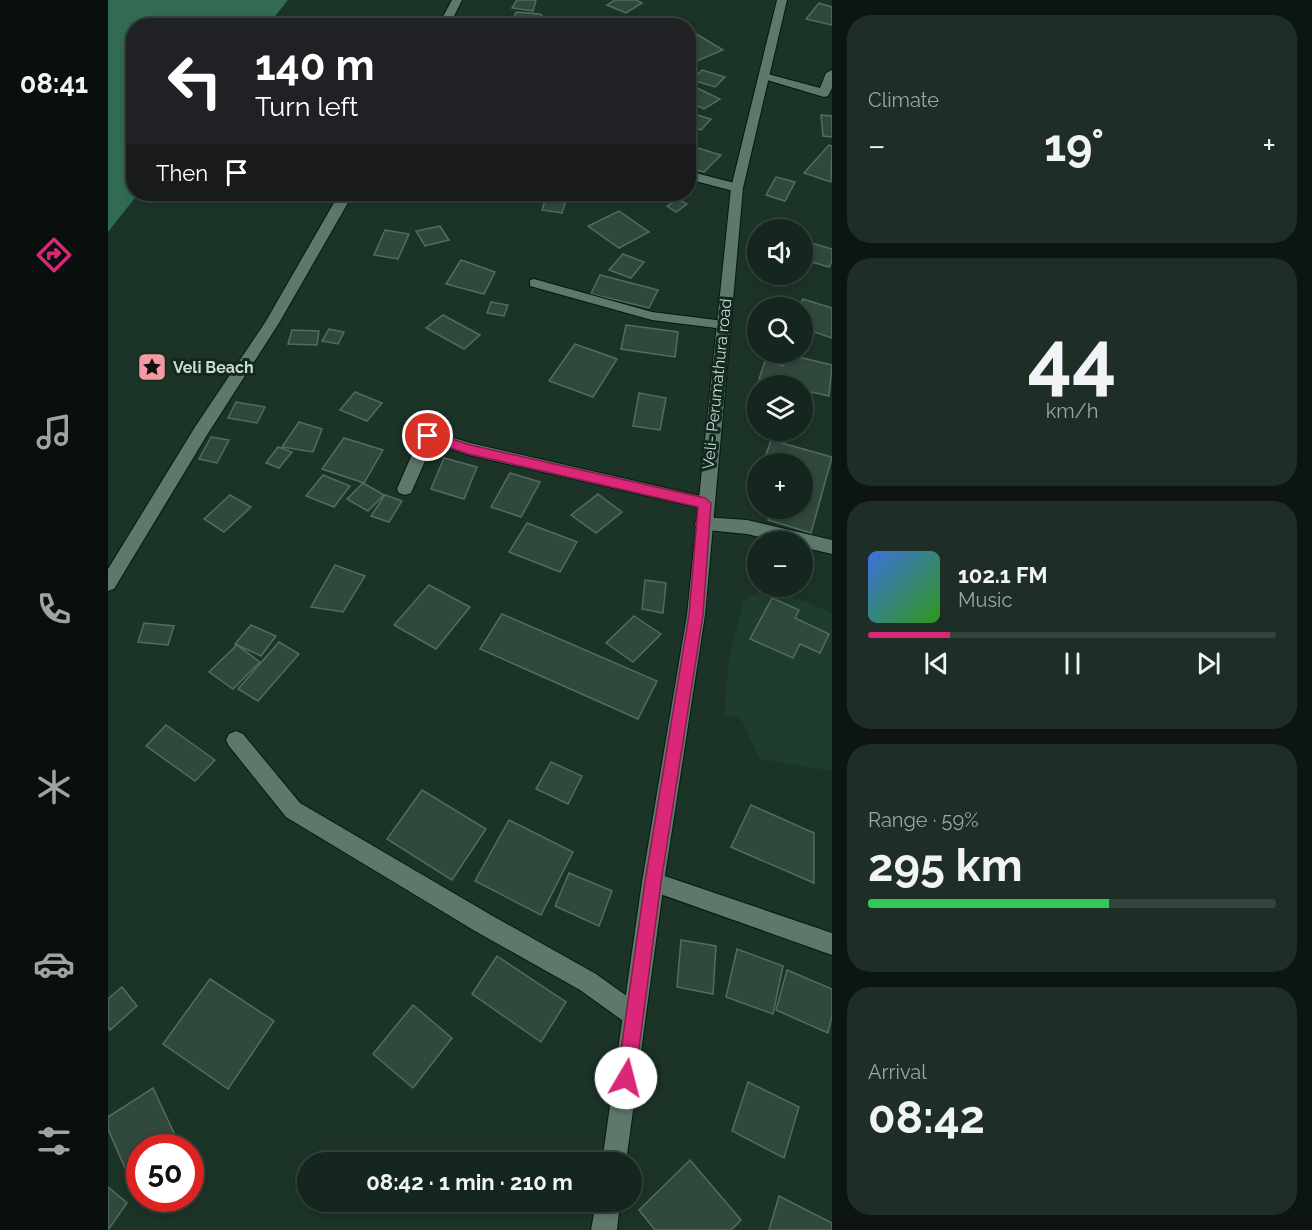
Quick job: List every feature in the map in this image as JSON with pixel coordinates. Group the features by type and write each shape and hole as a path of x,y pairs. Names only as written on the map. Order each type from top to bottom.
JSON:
{"street":[{"path":"447,18 457,0"},
{"name":"Veli- Perumathura road","path":"615,1152 653,882 696,615 736,188 782,0"},
{"path":"764,76 824,93 832,73"},
{"path":"696,177 736,188"},
{"path":"108,584 201,431 272,323 342,201"},
{"path":"405,489 428,436 469,449 705,503"},
{"path":"704,524 747,527 832,547"},
{"path":"236,740 293,810 483,923 588,982 634,1015"},
{"path":"653,882 832,944"},
{"path":"604,1230 607,1212"}],"lane":[{"path":"534,283 652,316 724,325"}],"shaded area":[{"path":"108,0 288,0 274,18 126,18 126,201 132,201 108,232"},
{"path":"750,597 793,597 832,613 832,771 760,759 741,719 724,714 729,657 744,600"}],"building":[{"path":"517,0 536,0 533,11 512,8"},
{"path":"615,0 636,0 642,3 626,13 607,5"},
{"path":"819,3 832,7 832,25 806,19"},
{"path":"516,12 540,14 545,18 509,18 514,17"},
{"path":"696,34 723,50 696,61"},
{"path":"702,70 725,77 715,87 696,81 696,76"},
{"path":"696,87 720,99 704,109 696,105"},
{"path":"696,114 711,119 701,130 696,128"},
{"path":"821,115 832,116 832,137 823,136"},
{"path":"829,145 832,146 831,182 804,173"},
{"path":"696,147 721,155 704,172 696,170"},
{"path":"776,177 795,182 785,201 766,195"},
{"path":"545,201 566,201 562,213 542,210"},
{"path":"675,201 687,204 676,212 667,206"},
{"path":"619,211 649,232 619,248 588,226"},
{"path":"440,226 449,240 425,246 416,231"},
{"path":"385,230 409,234 398,259 374,255"},
{"path":"813,243 832,249 832,261 829,267 813,262"},
{"path":"623,254 644,262 631,278 609,270"},
{"path":"461,260 495,272 484,294 446,284"},
{"path":"600,275 658,290 649,308 591,294"},
{"path":"491,302 508,305 504,316 487,313"},
{"path":"813,302 832,308 832,338 813,332"},
{"path":"443,315 480,335 464,349 426,328"},
{"path":"626,325 678,332 675,357 621,349"},
{"path":"329,329 344,332 338,344 322,341"},
{"path":"292,330 319,331 317,345 288,344"},
{"path":"575,344 617,359 593,397 549,381"},
{"path":"813,360 832,365 829,396 813,392 813,375 760,375 764,363 783,366 784,363 813,363"},
{"path":"355,392 382,403 367,421 340,410"},
{"path":"639,393 666,398 660,430 633,426"},
{"path":"236,402 265,407 257,423 228,418"},
{"path":"299,422 322,429 313,452 282,447"},
{"path":"211,437 229,440 217,463 199,459"},
{"path":"344,438 383,450 364,483 322,469"},
{"path":"771,441 775,441 832,457 812,531 768,520 813,519 813,453 767,453"},
{"path":"278,447 292,452 279,468 266,463"},
{"path":"444,458 477,467 464,499 431,489"},
{"path":"510,473 540,482 521,517 491,507"},
{"path":"323,475 350,486 334,507 306,496"},
{"path":"363,483 384,495 368,511 347,499"},
{"path":"598,494 622,512 596,533 571,515"},
{"path":"230,495 251,507 224,532 204,519"},
{"path":"385,495 402,501 389,522 371,516"},
{"path":"527,523 577,542 560,572 509,552"},
{"path":"335,565 365,576 343,612 311,607"},
{"path":"645,580 666,583 663,613 642,609"},
{"path":"429,585 470,607 436,649 394,625"},
{"path":"772,598 799,610 795,618 829,634 820,653 800,644 793,658 750,639"},
{"path":"502,614 657,681 638,719 480,649"},
{"path":"634,616 661,634 633,662 606,643"},
{"path":"144,623 174,626 168,645 138,642"},
{"path":"251,625 276,636 261,656 235,644"},
{"path":"279,642 299,654 258,701 238,689"},
{"path":"237,645 260,662 233,689 209,672"},
{"path":"166,725 215,760 195,781 146,746"},
{"path":"551,762 582,776 568,804 536,789"},
{"path":"422,790 486,829 452,880 387,839"},
{"path":"751,805 814,833 814,883 731,847"},
{"path":"509,820 573,852 541,915 475,881"},
{"path":"569,873 612,891 599,926 555,906"},
{"path":"681,940 716,946 713,994 677,987"},
{"path":"737,949 783,966 773,1014 726,997"},
{"path":"497,956 566,1002 541,1042 472,994"},
{"path":"787,970 832,989 832,1016 828,1033 776,1010"},
{"path":"210,979 274,1021 228,1089 163,1044"},
{"path":"122,987 137,1006 110,1030 108,1027 108,999"},
{"path":"413,1005 452,1038 413,1088 373,1054"},
{"path":"748,1082 799,1107 784,1158 732,1131"},
{"path":"153,1088 174,1134 126,1134 126,1170 108,1129 108,1117"},
{"path":"690,1160 741,1220 731,1230 655,1230 641,1212 642,1207"},
{"path":"108,1187 126,1204 108,1230"},
{"path":"779,1196 832,1223 832,1230 769,1230"}],"place":[{"name":"Veli Beach","path":"152,367"}],"route":[{"path":"428,436 469,449 705,503 696,615 653,882 626,1078"}]}
